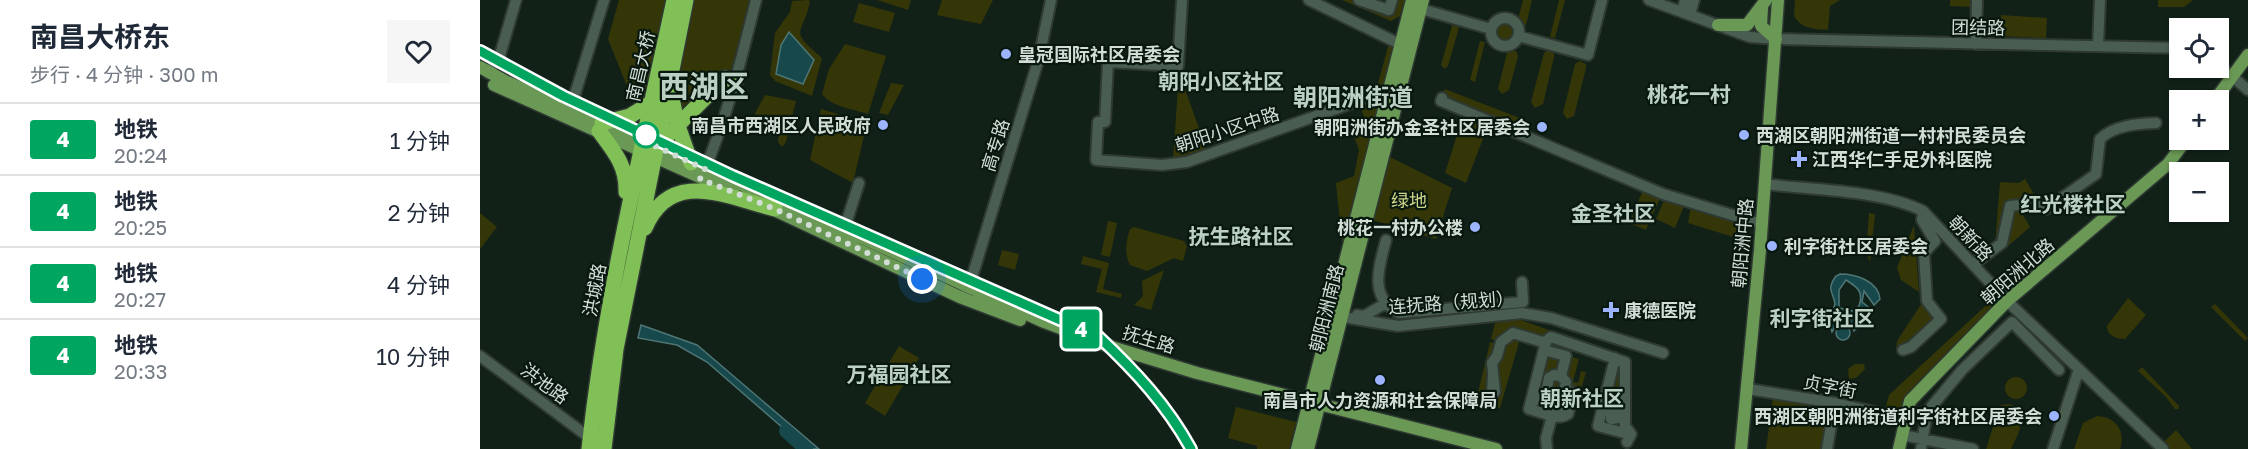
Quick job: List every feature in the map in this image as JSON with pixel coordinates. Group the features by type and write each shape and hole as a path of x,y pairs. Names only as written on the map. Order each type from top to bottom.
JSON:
{"highway":[{"name":"南昌大桥","path":"648,148 651,103 674,0"},
{"name":"南昌大桥","path":"648,148 668,79 686,0"},
{"path":"648,148 725,78 736,80"},
{"path":"668,79 677,123 699,170"},
{"path":"624,235 626,179 622,163 600,127 630,116 651,103"},
{"name":"洪城路","path":"617,310 624,235 648,148"},
{"name":"洪城路","path":"590,443 617,310 634,253 648,148"},
{"path":"634,253 650,216 659,205 683,190 707,191 775,209"},
{"name":"洪城路","path":"604,449 609,349"}],"main road":[{"name":"朝阳洲中路","path":"1741,449 1762,224 1778,0"},
{"path":"1763,2 1761,26 1776,39"},
{"path":"1718,25 1748,25 1763,2"},
{"name":"朝阳洲南路","path":"1308,449 1314,407 1389,90 1419,3"},
{"name":"朝阳洲南路","path":"1297,449 1314,407 1344,315 1405,47"},
{"path":"2222,90 2248,55"},
{"name":"抚生路","path":"483,72 600,127 844,230 965,292"},
{"name":"抚生路","path":"648,148 699,170 775,209 965,292 1105,345 1463,449"},
{"name":"朝阳洲北路","path":"1899,449 1910,401 2007,301 2084,238 2168,164 2178,150"},
{"name":"抚生路","path":"1314,407 1496,449"}],"street":[{"path":"483,72 500,55 516,0"},
{"path":"569,113 604,0"},
{"path":"699,170 736,80 756,0"},
{"name":"高专路","path":"965,292 1039,58 1051,0"},
{"name":"朝阳小区中路","path":"1182,0 1178,66 1108,62 1105,122 1098,122 1096,160 1162,165 1187,162 1389,90"},
{"path":"1359,0 1389,10 1392,0"},
{"path":"1518,36 1587,56 1602,0"},
{"name":"团结路","path":"1649,0 1750,37 2169,48"},
{"path":"1685,0 1686,13"},
{"path":"1686,13 1694,0"},
{"path":"1976,44 1977,0"},
{"path":"2095,0 2095,46"},
{"path":"2095,46 2100,0"},
{"path":"1317,2 1405,47"},
{"path":"1419,3 1491,29"},
{"path":"1509,19 1516,25 1518,36 1512,44 1503,46 1495,42 1491,29 1496,22 1509,19"},
{"path":"2229,73 2248,90"},
{"path":"1663,194 1664,190 1442,98 1441,101 1663,194 1762,224"},
{"path":"1974,264 2002,243 2010,206 2038,203 2046,209 2096,174 2100,138 2104,134 2132,125 2156,123"},
{"path":"844,230 859,183"},
{"name":"朝新路","path":"1765,184 1887,198 1923,211 2007,301 2163,449"},
{"path":"1903,350 1911,347 1941,319 1927,301 1924,253 1935,241 1922,220 1923,211"},
{"path":"1386,240 1377,286 1386,303 1399,313 1523,302 1522,282"},
{"path":"1344,315 1364,316 1386,303"},
{"name":"连抚路（规划）","path":"1344,315 1398,326 1522,313 1551,318 1663,353"},
{"path":"1922,444 1927,412 1962,370 2012,322 2059,370"},
{"path":"1492,375 1492,363 1497,356 1501,342 1513,333 1566,356 1561,376"},
{"path":"1529,407 1545,346 1551,337 1616,358 1625,362 1621,427 1598,426 1616,358"},
{"name":"洪池路","path":"480,356 590,443"},
{"path":"2053,449 2079,369"},
{"path":"1529,407 1556,392 1566,382 1561,376 1554,375 1549,378 1556,392 1559,396 1546,438 1547,449"},
{"name":"贞字街","path":"1748,389 1835,403 1905,419"},
{"path":"1529,407 1554,416 1562,417 1568,414 1573,392 1556,392"},
{"path":"1827,449 1835,403"},
{"path":"1902,435 1922,444 1973,449"}],"green space":[{"path":"619,0 668,0 641,121 608,39"},
{"path":"693,0 752,0 733,74 723,72 716,75 682,108 675,77"},
{"path":"877,0 911,0 908,10"},
{"path":"942,0 993,0 981,24 937,15"},
{"path":"1342,0 1356,0 1395,13 1399,0 1405,0 1400,16 1391,21"},
{"path":"1523,0 1532,0 1526,25 1522,27 1517,23"},
{"path":"1559,0 1565,0 1555,38 1550,37"},
{"path":"1795,0 1840,0 1830,6 1828,30 1809,28 1800,24 1794,16"},
{"path":"1950,0 1972,0 1972,7 1950,6"},
{"path":"2158,0 2193,0 2184,7 2158,7"},
{"path":"792,1 810,1 807,13 800,32 804,42 822,58 812,96 775,81 770,75 775,33 790,12"},
{"path":"859,3 895,13 889,32 853,22"},
{"path":"2001,15 2047,18 2046,38 2000,36"},
{"path":"1505,21 1513,24 1516,32 1513,40 1505,43 1497,40 1494,32 1497,24"},
{"path":"1453,22 1460,24 1448,66 1445,69 1441,65"},
{"path":"1480,41 1485,42 1475,82 1470,80"},
{"path":"1389,43 1398,46 1343,252 1336,183 1354,176 1359,150 1351,128 1366,122 1361,109 1369,105 1364,93 1377,87"},
{"path":"845,44 886,56 868,114 837,105 822,94 829,69"},
{"path":"1511,50 1516,51 1518,56 1509,90 1502,94 1498,89 1507,53"},
{"path":"1548,50 1554,53 1554,57 1543,104 1535,108 1531,102 1544,53"},
{"path":"1580,61 1586,64 1586,68 1574,116 1567,119 1563,113 1575,64"},
{"path":"1179,72 1207,151 1187,160 1173,160"},
{"path":"891,83 904,85 888,115 879,113"},
{"path":"1445,89 1527,121 1524,129 1442,96"},
{"path":"765,95 796,101 786,142 782,147 778,142 780,124 776,123 766,135 755,113"},
{"path":"821,109 867,123 853,183 810,160"},
{"path":"1464,113 1489,123 1466,183 1445,173"},
{"name":"绿地","path":"1388,156 1452,188 1436,239 1372,220"},
{"path":"2025,179 2038,201 2020,210 2030,227 2001,252 1995,245 2000,182 2019,183"},
{"path":"1644,188 1661,196 1646,230 1629,223"},
{"path":"1665,198 1684,206 1675,228 1656,219"},
{"path":"1691,206 1746,222 1743,240 1688,223"},
{"path":"480,213 497,227 480,249"},
{"path":"1869,213 1875,214 1870,262 1866,253"},
{"path":"1108,221 1117,223 1110,257 1101,255"},
{"path":"1914,225 1919,292 1901,280 1897,268"},
{"path":"1134,227 1184,241 1187,246 1183,261 1174,258 1147,271 1130,265 1126,252 1130,229"},
{"path":"1002,250 1019,254 1015,270 998,265"},
{"path":"1083,256 1109,263 1103,289 1122,294 1121,298 1096,292 1102,269 1081,264"},
{"path":"1164,270 1151,310 1134,305 1143,296 1142,281"},
{"path":"1994,298 1997,301 1917,383 1899,414 1885,410 1889,395"},
{"path":"2128,298 2146,315 2125,339 2111,335 2107,326"},
{"path":"1922,303 1936,319 1910,344 1896,349 1897,341"},
{"path":"2215,304 2248,338 2245,341 2211,307"},
{"path":"1498,312 1552,331 1544,349 1579,359 1573,382 1578,383 1581,371 1586,372 1574,415 1529,407 1542,345 1520,339 1500,408 1476,401 1490,342 1500,345 1500,342 1491,339"},
{"path":"899,346 919,358 885,416 865,403"},
{"path":"1618,359 1625,362 1623,429 1601,427"},
{"path":"1855,364 1864,364 1865,369 1856,378 1849,379 1848,369"},
{"path":"2142,367 2179,406 2179,409 2175,409 2165,396 2138,371"},
{"path":"2016,377 2024,380 2027,388 2024,396 2016,399 2008,396 2005,388 2008,380"},
{"path":"1773,399 1832,407 1825,449 1766,449"},
{"path":"2010,404 2017,407 2022,418 2011,449 1986,449 2000,405"},
{"path":"1236,407 1296,422 1289,449 1257,449 1257,446 1228,438"},
{"path":"2097,416 2109,419 2118,426 2122,436 2120,449 2074,449 2083,423"},
{"path":"2176,430 2192,449 2168,449 2163,443"}],"water":[{"path":"789,32 814,60 803,84 776,74 781,45"},
{"path":"1853,275 1871,283 1880,299 1874,305 1864,291 1862,302 1871,309 1861,318 1860,325 1854,331 1850,321 1841,317 1832,332 1829,322 1835,304 1831,288 1836,276","holes":["1846,280 1856,287 1861,297 1859,306 1853,311 1839,308 1839,290"]},
{"path":"641,325 697,345 819,449 807,449 707,362 677,345 638,338"},
{"path":"1840,326 1846,326 1850,333 1846,340 1840,340 1836,336 1836,330"}],"waterway":[{"path":"786,431 806,449"}],"metro line":[{"name":"4","path":"480,51 563,96 733,176 1099,337 1143,379 1180,428 1191,449"}],"place":[{"name":"皇冠国际社区居委会","path":"1006,54"},
{"name":"南昌市西湖区人民政府","path":"883,125"},
{"name":"朝阳洲街办金圣社区居委会","path":"1542,127"},
{"name":"西湖区朝阳洲街道一村村民委员会","path":"1744,135"},
{"name":"江西华仁手足外科医院","path":"1799,159"},
{"name":"桃花一村办公楼","path":"1475,227"},
{"name":"利字街社区居委会","path":"1772,246"},
{"name":"康德医院","path":"1611,310"},
{"name":"南昌市人力资源和社会保障局","path":"1380,380"},
{"name":"西湖区朝阳洲街道利字街社区居委会","path":"2054,416"}],"district":[{"name":"朝阳小区社区","path":"1221,81"},
{"name":"西湖区","path":"704,86"},
{"name":"桃花一村","path":"1689,94"},
{"name":"朝阳洲街道","path":"1353,96"},
{"name":"红光楼社区","path":"2073,204"},
{"name":"金圣社区","path":"1613,213"},
{"name":"抚生路社区","path":"1241,236"},
{"name":"利字街社区","path":"1822,318"},
{"name":"万福园社区","path":"899,374"},
{"name":"朝新社区","path":"1582,398"}],"route":[{"path":"646,135 642,140 705,169 700,179 775,209 922,279"}]}
